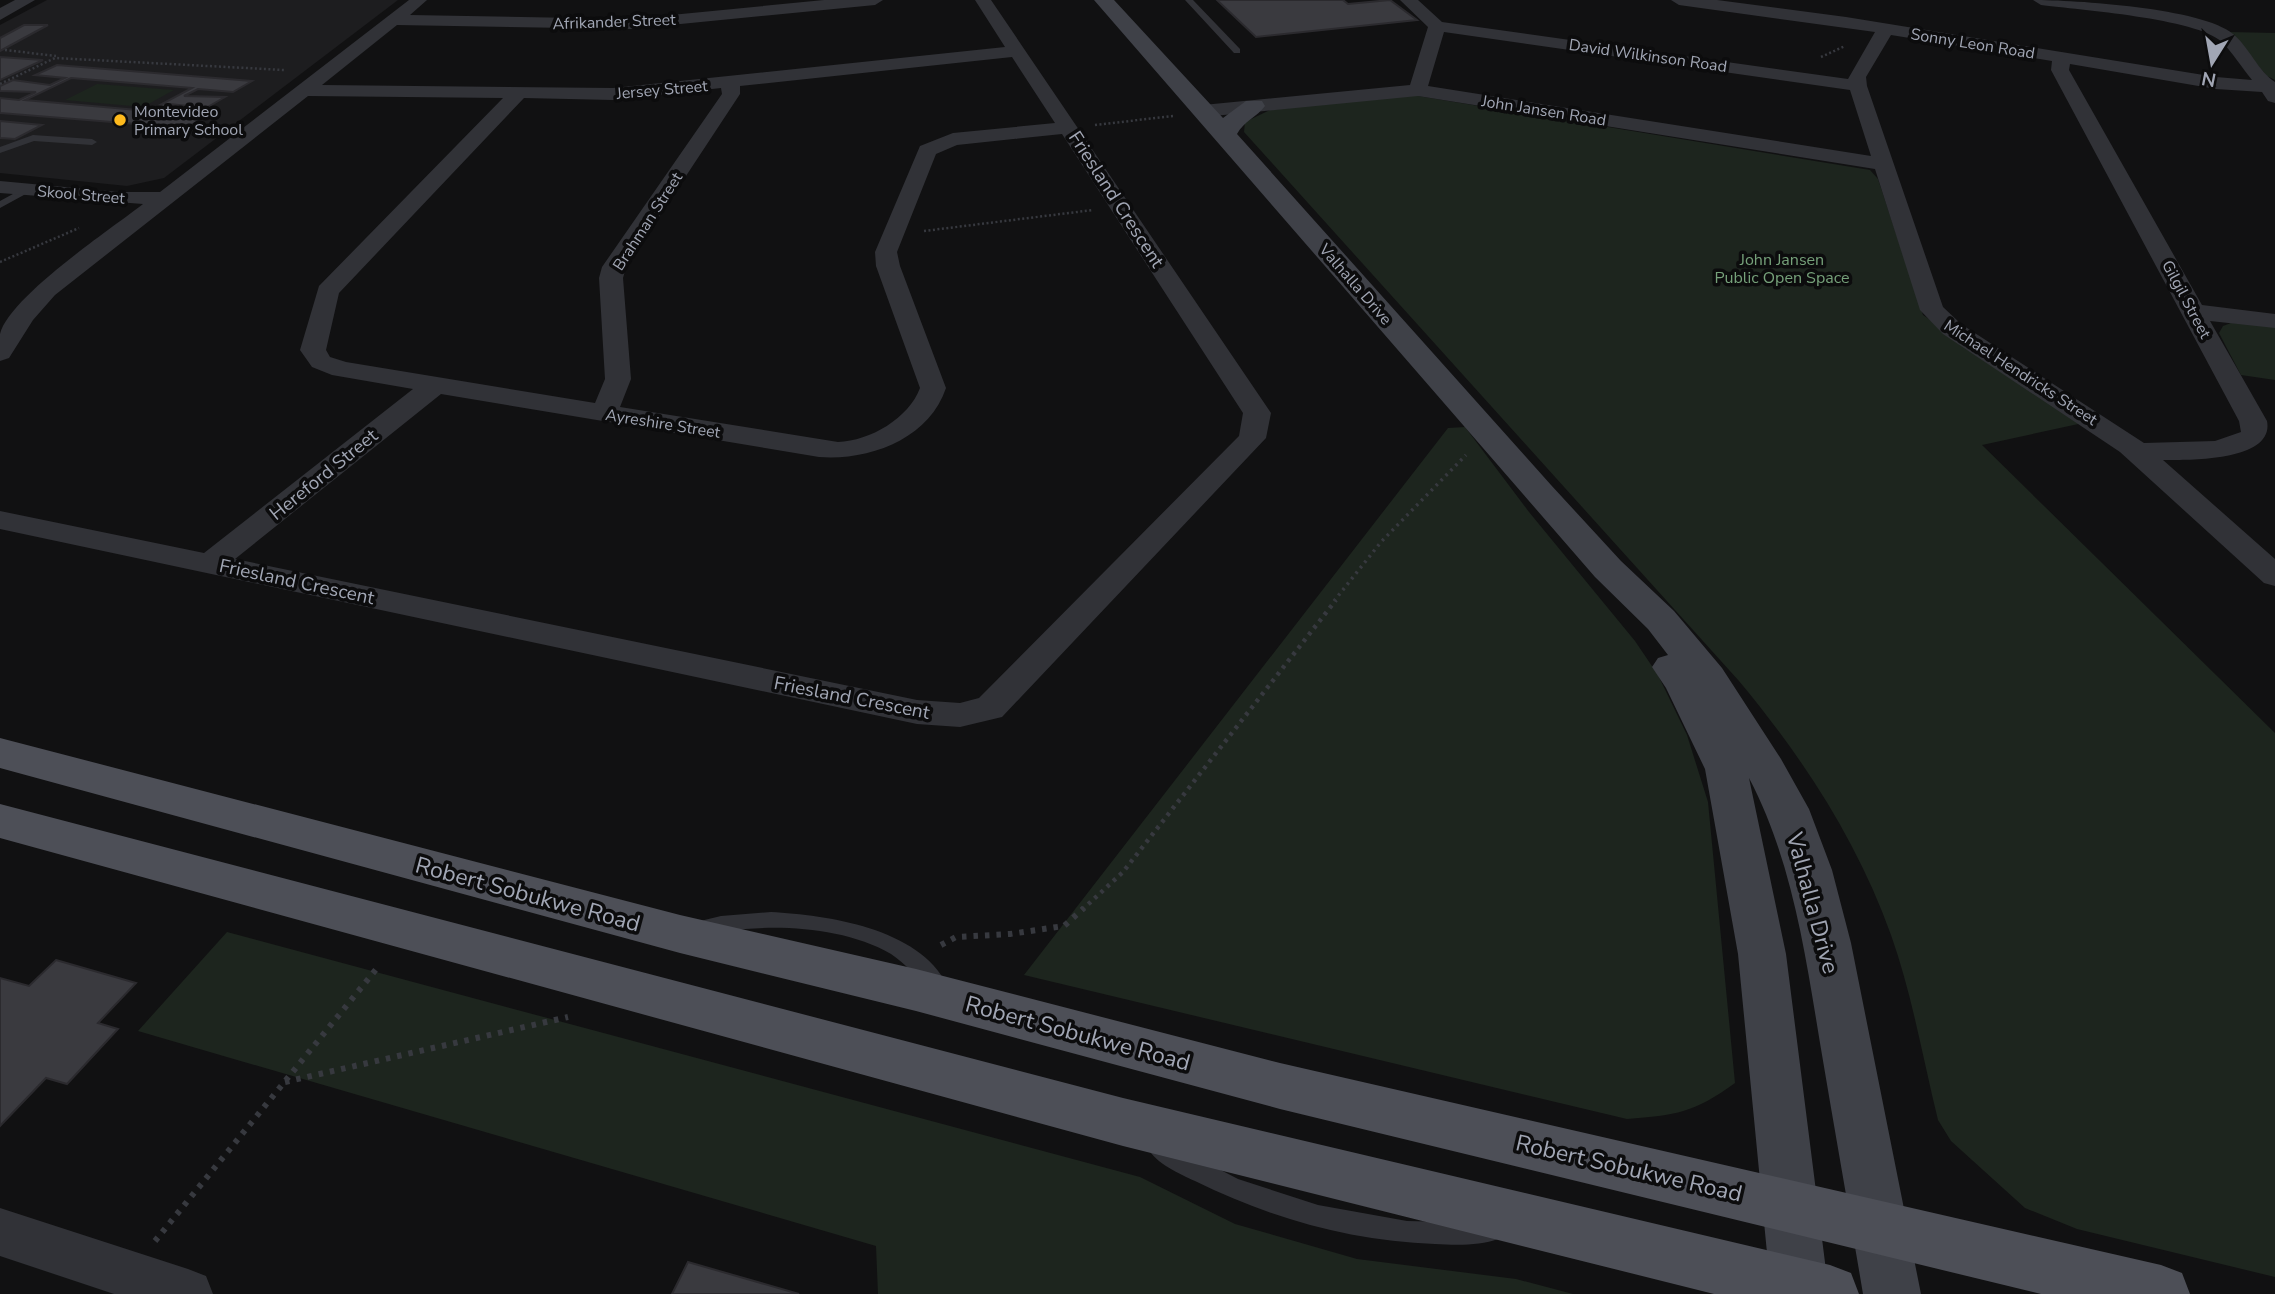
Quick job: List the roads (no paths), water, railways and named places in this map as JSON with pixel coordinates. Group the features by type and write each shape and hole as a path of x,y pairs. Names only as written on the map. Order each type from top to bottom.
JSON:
{"main road":[{"name":"Valhalla Drive","path":"1103,0 1192,113 1225,135 1608,569 1661,620 1708,678 1787,809 1809,870 1827,943 1892,1294"},
{"path":"1225,135 1232,122 1254,106"},
{"name":"Valhalla Drive","path":"1608,569 1684,683 1726,769 1762,954 1791,1205 1810,1291"},
{"name":"Robert Sobukwe Road","path":"0,753 680,934 949,999 1280,1086 1879,1225 2161,1294"},
{"path":"0,821 1123,1122 1810,1291"}],"street":[{"path":"0,15 27,0"},
{"path":"0,353 23,316 47,290 419,0"},
{"name":"Afrikander Street","path":"394,20 630,24 876,0"},
{"name":"Friesland Crescent","path":"0,520 917,712 960,715 990,708 1252,438 1257,425 1257,413 983,0"},
{"path":"1408,0 1437,26 1418,90"},
{"name":"Sonny Leon Road","path":"1679,0 1881,37 2061,58 2272,91"},
{"path":"2041,0 2210,28 2227,37 2272,91"},
{"name":"David Wilkinson Road","path":"1437,26 1858,86"},
{"path":"1858,86 1857,77 1881,37"},
{"name":"Jersey Street","path":"304,90 613,94 1018,51"},
{"name":"Gilgil Street","path":"2061,58 2060,70 2195,312 2253,421 2255,430 2251,438 2239,444 2136,452"},
{"name":"Brahman Street","path":"604,414 618,379 611,278 614,267 731,94 730,83"},
{"name":"Michael Hendricks Street","path":"1858,86 1928,302 1939,318 2136,452 2275,576"},
{"name":"John Jansen Road","path":"1192,113 1383,91 1418,90 1883,164"},
{"name":"Ayreshire Street","path":"517,94 327,291 313,350 321,362 341,369 819,449 856,448 885,437 926,406 933,388 888,266 886,253 927,150 953,139 1069,127"},
{"name":"Skool Street","path":"0,187 162,198"},
{"path":"2195,312 2275,321"},
{"name":"Hereford Street","path":"211,563 435,385"},
{"path":"0,1232 188,1294"}],"lane":[{"path":"1189,0 1237,51"},
{"path":"0,150 33,138 92,142"},
{"path":"0,205 28,190"}],"place":[{"name":"Montevideo Primary School","path":"120,120"}],"park label":[{"name":"John Jansen Public Open Space","path":"1782,268"}]}
